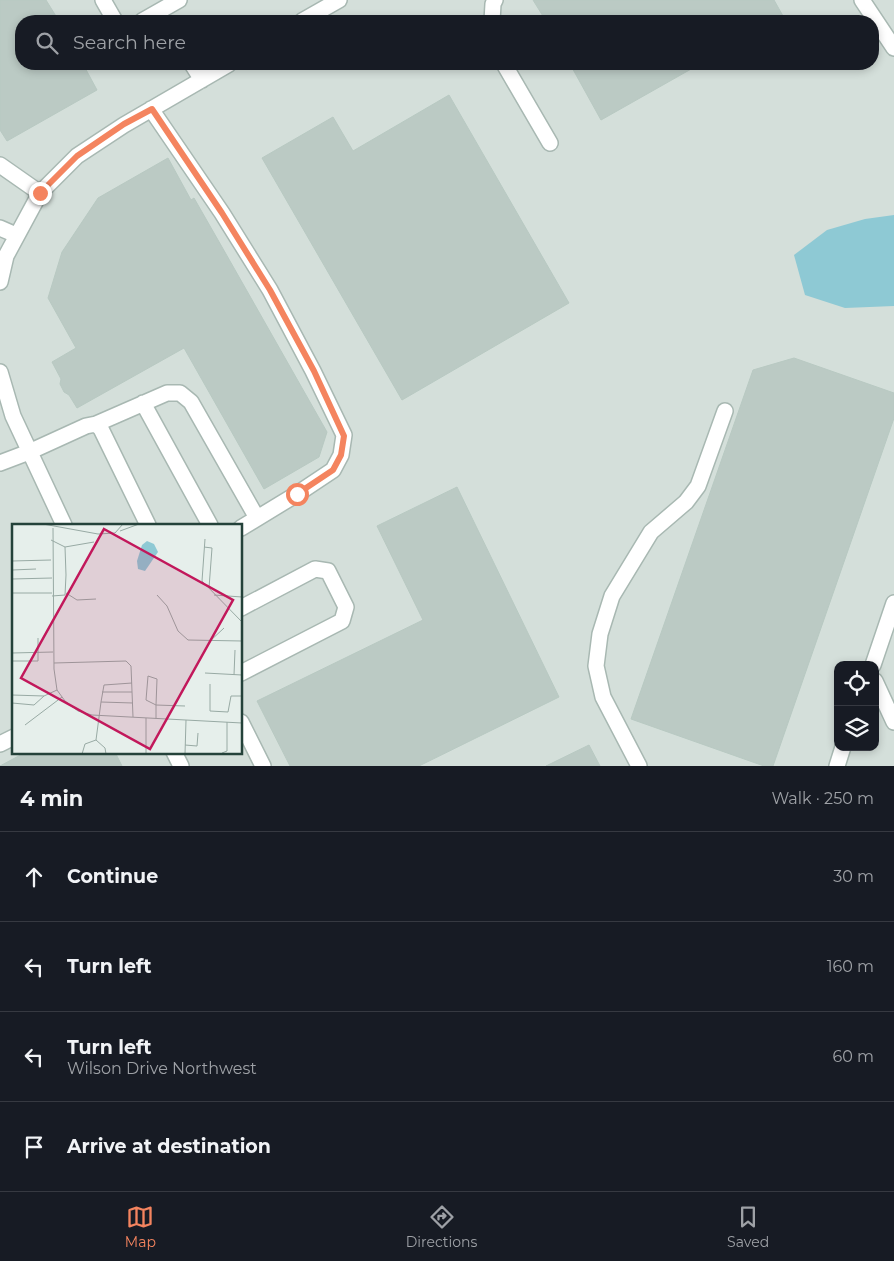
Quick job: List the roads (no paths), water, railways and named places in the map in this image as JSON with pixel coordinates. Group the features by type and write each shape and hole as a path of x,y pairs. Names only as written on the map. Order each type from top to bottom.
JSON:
{"street":[{"path":"103,0 112,15"},
{"path":"161,11 179,0"},
{"path":"313,15 339,0"},
{"path":"492,15 495,0"},
{"path":"862,0 872,15"},
{"path":"879,26 894,48"},
{"path":"196,70 202,80"},
{"path":"0,282 6,256 40,193 77,156 124,124 219,70"},
{"path":"507,70 550,143"},
{"path":"152,109 222,213 270,290 314,371 344,436 341,455 333,470 242,527"},
{"path":"0,165 40,193"},
{"path":"0,228 16,235"},
{"path":"0,372 13,416 64,524"},
{"path":"0,463 167,393 180,393 192,402 258,518"},
{"path":"143,403 209,524"},
{"path":"639,766 603,697 596,666 600,634 612,596 651,532 686,502 698,486 725,411"},
{"path":"96,424 101,429 148,524"},
{"path":"242,607 316,568 328,572 346,607 342,621 242,672"},
{"path":"874,661 890,626 894,603"},
{"path":"879,690 894,722"},
{"path":"242,724 263,766"},
{"path":"0,744 12,738"},
{"path":"837,766 843,751"},
{"path":"175,754 180,766"}],"water":[{"path":"894,215 894,306 845,308 805,295 794,255 827,230 865,219"}]}
